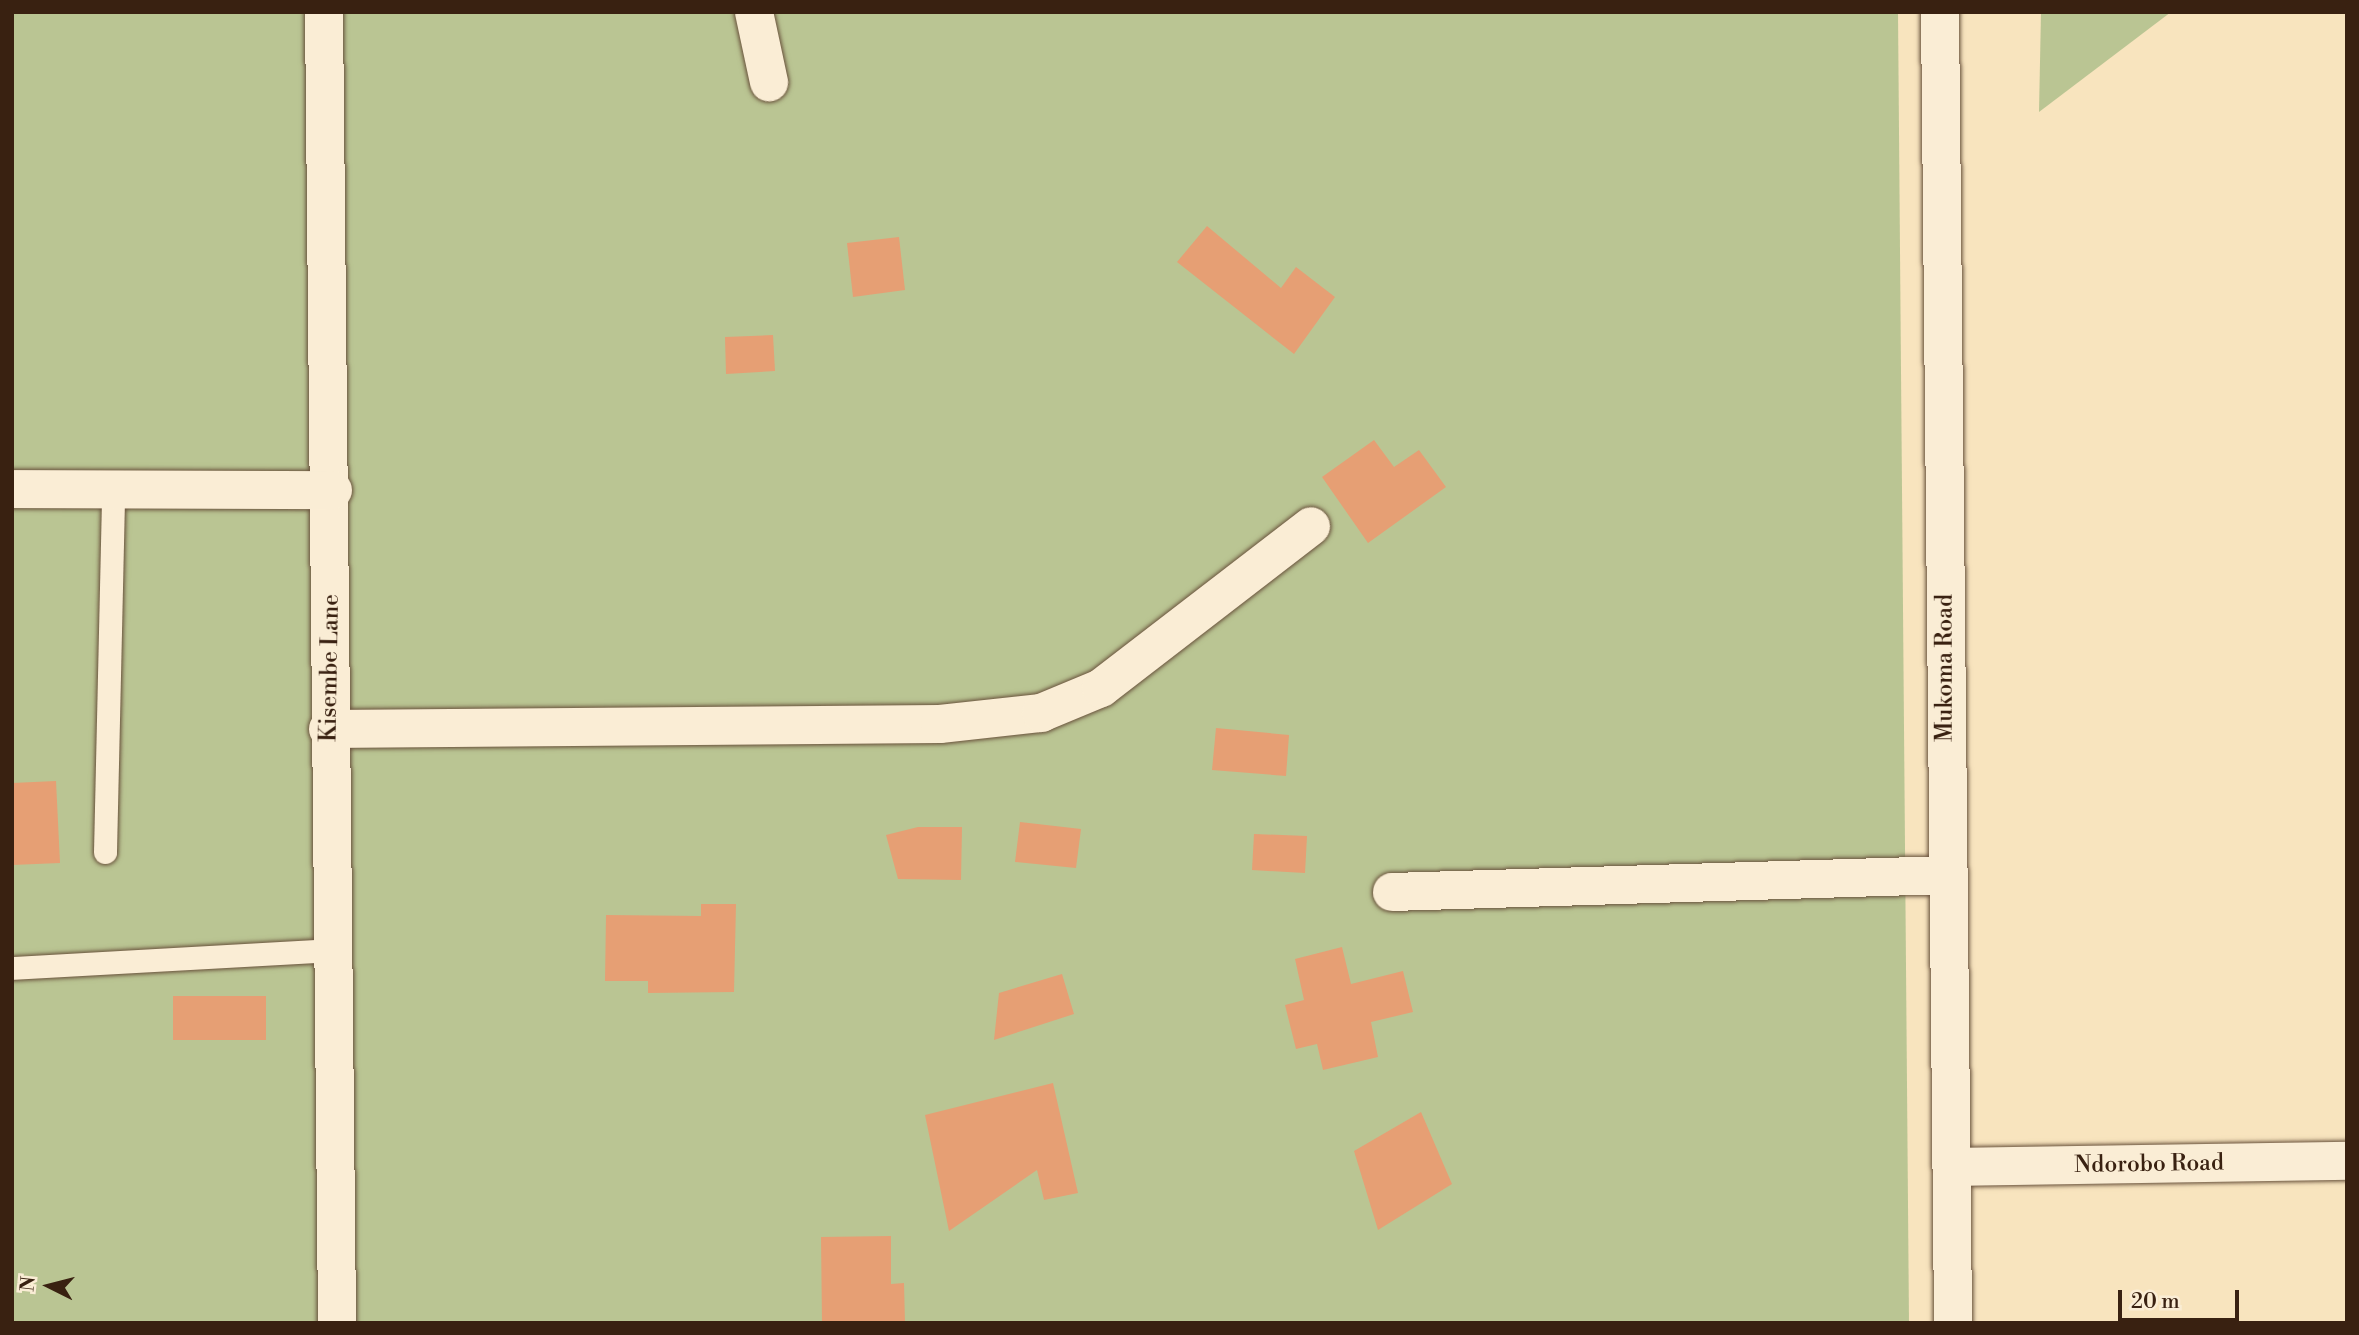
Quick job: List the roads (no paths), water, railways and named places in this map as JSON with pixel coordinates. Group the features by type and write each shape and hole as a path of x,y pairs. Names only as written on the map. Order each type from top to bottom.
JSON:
{"street":[{"name":"Kisembe Lane","path":"324,12 333,490 328,729 335,950 337,1323"},
{"path":"754,12 769,82"},
{"name":"Mukoma Road","path":"1940,12 1953,1323"},
{"path":"12,489 333,490"},
{"path":"328,729 940,723 1041,713 1101,688 1311,526"},
{"path":"1392,892 1947,875"},
{"name":"Ndorobo Road","path":"1952,1167 2347,1161"}],"lane":[{"path":"105,852 113,489"},
{"path":"12,968 335,950"}]}
